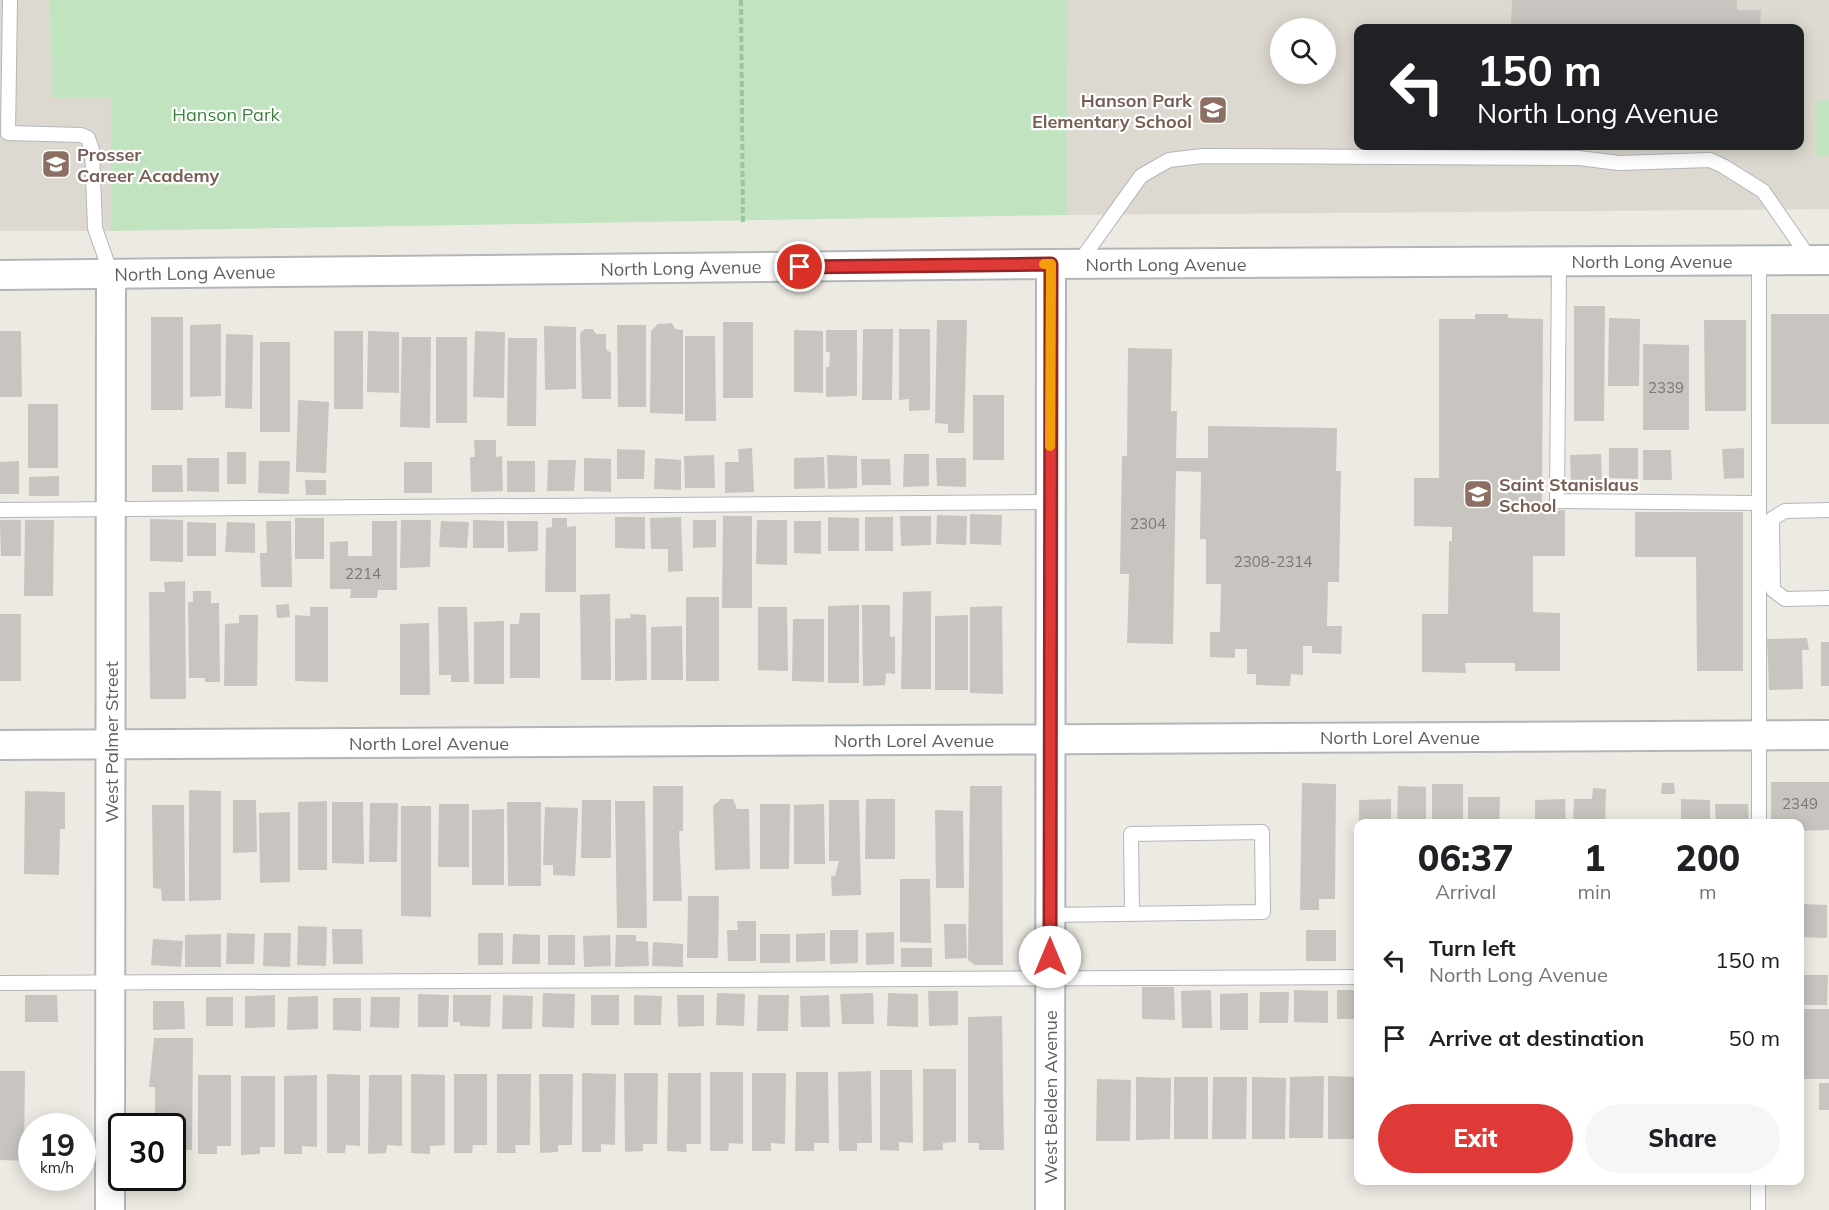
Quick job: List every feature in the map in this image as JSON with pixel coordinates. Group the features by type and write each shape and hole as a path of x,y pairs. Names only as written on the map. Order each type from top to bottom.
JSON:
{"street":[{"name":"North Long Avenue","path":"0,275 1065,264 1820,260"},
{"name":"West Belden Avenue","path":"1050,1210 1050,502 1065,264"},
{"name":"West Palmer Street","path":"110,1210 111,274"},
{"name":"North Lorel Avenue","path":"0,745 1829,735"}],"lane":[{"path":"0,145 8,133 10,0"},
{"path":"8,133 81,135 88,138 92,150 94,222 111,274"},
{"path":"1065,264 1141,176 1169,160 1202,156 1579,158 1619,163 1710,160 1741,176 1763,191 1820,260"},
{"path":"1759,261 1759,819"},
{"path":"1559,262 1557,501 1758,503"},
{"path":"0,510 1050,502"},
{"path":"1829,510 1785,511 1772,519 1773,590 1785,599 1829,598"},
{"path":"1050,915 1132,914 1263,912 1262,832 1131,834 1132,914"},
{"path":"0,983 1354,977"},
{"path":"1758,1185 1758,1210"}],"path":[{"path":"741,0 743,224"}],"shaded area":[{"name":"Prosser Career Academy","path":"0,0 50,0 51,97 111,97 111,231 0,231"},
{"name":"Hanson Park Elementary School","path":"1068,0 1829,0 1829,209 1067,215"}],"green space":[{"name":"Hanson Park","path":"50,0 1068,0 1067,215 111,231 111,97 51,97"},
{"path":"1829,100 1829,155 1816,155 1815,101"}],"building":[{"path":"1512,0 1737,0 1737,10 1761,10 1760,24 1511,24"},
{"path":"1574,306 1605,306 1604,421 1574,421"},
{"name":"Saint Stanislaus School","path":"1475,314 1508,314 1508,318 1543,319 1542,511 1565,510 1565,556 1533,556 1533,612 1560,613 1560,671 1515,671 1515,663 1465,663 1466,673 1422,672 1422,614 1448,614 1449,541 1452,541 1452,527 1414,526 1414,478 1439,478 1439,319 1475,319"},
{"path":"1771,314 1829,314 1829,424 1771,424"},
{"path":"151,317 183,317 183,410 151,410"},
{"path":"1609,318 1640,319 1639,386 1608,386"},
{"path":"937,320 967,320 964,433 948,433 948,424 935,423"},
{"path":"1704,320 1746,320 1746,411 1705,411"},
{"path":"723,322 753,322 753,398 723,398"},
{"path":"672,323 675,329 683,330 683,414 650,413 651,331 658,324"},
{"path":"221,324 221,396 190,397 190,325"},
{"path":"617,325 646,325 646,407 618,407"},
{"path":"544,326 576,327 576,389 545,390"},
{"path":"585,329 593,329 596,334 606,334 606,349 611,353 611,399 582,399 580,333"},
{"path":"863,329 893,329 892,400 862,400"},
{"path":"899,329 930,329 930,410 909,411 909,399 899,400"},
{"path":"794,330 823,331 823,393 794,392"},
{"path":"826,330 857,330 857,396 826,397 826,367 829,367 830,352 826,352"},
{"path":"0,331 21,331 22,397 0,397"},
{"path":"334,331 363,331 363,409 334,409"},
{"path":"368,331 399,332 399,393 367,392"},
{"path":"475,331 505,332 504,398 473,397"},
{"path":"226,334 253,335 252,409 225,408"},
{"path":"685,336 715,336 716,421 685,421"},
{"path":"402,337 431,337 430,428 400,427"},
{"path":"436,337 467,337 467,423 436,423"},
{"path":"508,338 537,338 536,426 507,426"},
{"path":"260,342 290,342 290,432 260,432"},
{"path":"1643,344 1689,345 1689,430 1643,430"},
{"path":"1128,348 1172,349 1171,411 1177,411 1176,458 1208,458 1208,426 1337,428 1336,471 1341,471 1339,582 1328,582 1327,626 1342,626 1341,654 1312,653 1312,646 1303,646 1303,675 1291,674 1290,686 1256,685 1256,674 1247,674 1247,649 1235,649 1235,658 1210,657 1210,632 1220,632 1221,584 1206,584 1206,539 1200,539 1201,472 1176,471 1173,644 1127,643 1129,574 1120,574 1122,456 1127,456"},
{"path":"973,395 1004,395 1004,460 973,460"},
{"path":"298,400 329,402 326,473 296,472"},
{"path":"28,404 58,404 58,468 28,468"},
{"path":"474,440 496,440 496,457 502,456 503,491 471,492 470,457 475,457"},
{"path":"752,448 754,492 725,493 725,462 739,462 738,449"},
{"path":"1609,448 1638,448 1638,479 1609,478"},
{"path":"1744,448 1744,478 1724,479 1722,449"},
{"path":"617,449 645,450 644,479 617,479"},
{"path":"1643,450 1671,450 1672,480 1643,480"},
{"path":"227,452 246,452 246,484 227,484"},
{"path":"904,454 929,454 929,486 903,487"},
{"path":"1601,454 1602,486 1571,487 1570,455"},
{"path":"714,455 715,488 685,488 684,456"},
{"path":"827,455 857,456 857,488 828,489"},
{"path":"824,457 825,488 794,489 794,458"},
{"path":"187,458 219,458 219,492 187,491"},
{"path":"584,458 611,459 611,492 584,491"},
{"path":"655,458 681,460 681,490 654,489"},
{"path":"936,458 966,458 966,487 937,486"},
{"path":"861,459 890,459 891,485 862,485"},
{"path":"548,460 576,460 574,491 547,491"},
{"path":"19,461 19,494 0,494 0,462"},
{"path":"259,461 290,461 289,494 258,493"},
{"path":"507,461 535,461 535,492 507,492"},
{"path":"404,462 432,462 432,493 404,493"},
{"path":"152,465 182,465 183,492 152,492"},
{"path":"59,476 59,496 29,496 29,477"},
{"path":"305,480 326,480 326,495 306,495"},
{"path":"1635,512 1743,512 1743,671 1697,671 1696,557 1635,557"},
{"path":"970,514 1002,515 1001,545 970,544"},
{"path":"937,515 967,516 966,545 936,544"},
{"path":"723,516 752,516 752,608 722,608"},
{"path":"900,516 931,516 931,545 901,546"},
{"path":"615,517 645,517 645,549 615,548"},
{"path":"681,517 683,571 668,572 668,549 651,549 650,518"},
{"path":"828,517 859,518 859,551 828,551"},
{"path":"865,517 893,517 893,551 865,551"},
{"path":"295,518 324,518 324,559 295,559"},
{"path":"552,518 567,518 567,527 576,526 576,592 545,592 546,528 552,527"},
{"path":"150,519 183,520 183,562 150,561"},
{"path":"0,520 21,520 21,556 1,556"},
{"path":"25,520 54,520 53,596 24,596"},
{"path":"401,520 431,520 430,567 400,568"},
{"path":"473,520 504,521 504,548 473,548"},
{"path":"693,520 716,520 716,547 693,548"},
{"path":"757,520 787,520 787,565 756,564"},
{"path":"266,521 291,521 292,587 261,587 260,553 267,553"},
{"path":"372,521 397,521 397,590 378,590 377,598 350,598 351,589 330,589 330,542 348,541 348,556 372,556"},
{"path":"441,521 469,522 467,548 439,547"},
{"path":"507,521 538,521 538,551 508,552"},
{"path":"794,521 821,521 821,554 794,553"},
{"path":"187,522 216,523 216,556 187,556"},
{"path":"227,522 255,523 255,553 225,552"},
{"path":"185,581 186,699 150,699 149,592 165,592 164,582"},
{"path":"193,591 211,591 211,603 219,603 220,682 205,682 205,678 189,678 188,602 193,602"},
{"path":"931,591 931,689 901,689 903,592"},
{"path":"610,594 611,680 581,680 580,595"},
{"path":"686,597 719,597 719,681 686,681"},
{"path":"289,604 290,617 277,618 276,605"},
{"path":"859,605 859,683 828,683 828,606"},
{"path":"862,605 890,605 890,637 895,636 895,674 886,673 885,685 863,686"},
{"path":"1002,606 1003,694 970,693 970,607"},
{"path":"310,607 328,607 328,682 295,681 295,615 310,616"},
{"path":"438,607 467,607 469,682 451,682 451,675 439,675"},
{"path":"758,607 787,607 788,671 758,670"},
{"path":"520,613 540,613 540,678 510,678 510,624 519,624"},
{"path":"0,614 21,614 21,681 0,681"},
{"path":"630,614 646,615 647,680 615,681 615,619 631,618"},
{"path":"239,615 258,615 257,686 224,686 225,624 239,623"},
{"path":"968,615 968,690 935,690 935,616"},
{"path":"793,619 824,619 824,682 792,681"},
{"path":"504,621 504,684 474,684 474,622"},
{"path":"429,623 430,695 400,695 400,624"},
{"path":"682,626 683,680 651,680 651,627"},
{"path":"1807,638 1809,650 1802,650 1803,689 1769,690 1767,639"},
{"path":"1821,642 1829,642 1829,686 1821,686"},
{"path":"1771,782 1829,782 1829,830 1804,831 1804,819 1771,819"},
{"path":"1302,783 1336,784 1335,899 1319,899 1319,910 1300,910"},
{"path":"1662,783 1674,783 1675,794 1661,794"},
{"path":"1432,784 1463,784 1463,819 1432,819"},
{"path":"653,786 683,786 683,831 679,831 682,901 653,901"},
{"path":"970,786 1002,786 1003,965 975,965 968,960"},
{"path":"1398,786 1426,787 1426,819 1397,819"},
{"path":"1593,788 1606,789 1605,819 1573,819 1574,799 1592,799"},
{"path":"189,790 221,791 221,900 189,901"},
{"path":"25,791 65,792 65,829 60,829 59,875 24,874"},
{"path":"1468,797 1500,797 1499,819 1468,819"},
{"path":"721,799 733,799 737,809 749,809 750,869 715,870 713,806"},
{"path":"866,799 895,799 895,859 865,859"},
{"path":"1391,799 1391,819 1359,819 1359,800"},
{"path":"1565,799 1566,819 1535,819 1535,800"},
{"path":"1681,799 1710,800 1710,819 1681,819"},
{"path":"233,800 256,800 257,852 233,853"},
{"path":"582,800 611,800 611,858 581,858"},
{"path":"829,800 859,800 861,895 832,896 831,876 835,876 839,861 829,861"},
{"path":"327,801 327,870 298,870 298,802"},
{"path":"615,801 645,801 647,928 617,928"},
{"path":"332,802 363,802 364,864 332,863"},
{"path":"507,802 541,802 541,886 508,886"},
{"path":"370,803 398,803 397,862 369,862"},
{"path":"439,804 469,804 469,867 438,867"},
{"path":"760,804 790,804 789,869 760,869"},
{"path":"824,804 825,864 794,864 794,805"},
{"path":"1715,804 1748,804 1749,819 1716,819"},
{"path":"152,805 184,805 185,901 162,901 161,889 153,888"},
{"path":"401,806 431,806 431,917 401,916"},
{"path":"545,807 578,808 575,876 553,875 553,865 543,865"},
{"path":"504,809 504,885 472,885 472,810"},
{"path":"935,810 963,811 964,888 936,888"},
{"path":"290,812 290,882 260,883 259,813"},
{"path":"900,879 930,879 931,943 900,942"},
{"path":"688,896 719,896 718,958 687,958"},
{"path":"1804,904 1827,905 1827,938 1804,937"},
{"path":"737,921 756,921 756,961 728,961 727,930 738,930"},
{"path":"944,924 966,924 967,958 945,959"},
{"path":"298,926 327,927 326,966 297,965"},
{"path":"332,929 362,929 363,964 333,964"},
{"path":"830,930 858,930 858,963 830,964"},
{"path":"1306,930 1336,930 1336,961 1306,961"},
{"path":"894,932 894,964 866,965 866,933"},
{"path":"227,933 255,934 254,964 226,964"},
{"path":"264,933 291,933 290,967 263,966"},
{"path":"478,933 503,933 503,965 478,965"},
{"path":"825,933 825,961 796,962 796,934"},
{"path":"221,934 221,967 185,967 185,935"},
{"path":"513,934 540,935 540,964 512,964"},
{"path":"760,934 790,934 790,963 760,963"},
{"path":"548,935 575,935 575,965 548,965"},
{"path":"610,935 611,966 584,967 583,936"},
{"path":"616,935 636,935 636,941 648,942 649,966 615,967"},
{"path":"153,939 183,941 181,967 151,965"},
{"path":"653,942 683,944 683,967 652,966"},
{"path":"901,948 932,948 932,967 901,967"},
{"path":"1804,975 1828,975 1827,1005 1804,1005"},
{"path":"1142,987 1174,987 1175,1020 1142,1019"},
{"path":"1211,990 1212,1028 1182,1028 1181,991"},
{"path":"1294,990 1328,991 1328,1023 1294,1022"},
{"path":"1337,990 1354,990 1354,1019 1337,1019"},
{"path":"928,991 958,991 958,1025 929,1026"},
{"path":"1260,992 1289,992 1288,1023 1259,1023"},
{"path":"543,993 575,994 574,1028 542,1027"},
{"path":"717,993 745,994 744,1026 716,1025"},
{"path":"873,993 874,1024 842,1024 840,994"},
{"path":"888,993 918,994 918,1027 887,1026"},
{"path":"1248,993 1248,1030 1220,1030 1220,994"},
{"path":"418,994 449,995 448,1027 418,1027"},
{"path":"25,995 57,995 58,1022 25,1022"},
{"path":"275,995 275,1027 245,1028 245,996"},
{"path":"453,995 491,995 490,1027 460,1026 460,1022 453,1022"},
{"path":"503,995 533,996 532,1029 502,1029"},
{"path":"591,995 619,995 619,1025 591,1025"},
{"path":"634,995 662,996 661,1025 634,1025"},
{"path":"677,995 704,995 704,1026 678,1027"},
{"path":"758,995 789,995 788,1031 757,1031"},
{"path":"829,995 830,1027 801,1027 800,996"},
{"path":"318,996 318,1029 287,1030 288,997"},
{"path":"206,997 233,997 233,1026 206,1026"},
{"path":"371,997 400,997 399,1028 370,1027"},
{"path":"333,998 361,998 361,1031 333,1030"},
{"path":"153,1001 184,1001 185,1029 153,1030"},
{"path":"1804,1009 1829,1009 1829,1079 1804,1079"},
{"path":"1002,1016 1004,1150 979,1150 979,1143 968,1143 968,1017"},
{"path":"154,1038 193,1038 192,1150 186,1150 186,1113 155,1113 155,1087 149,1087"},
{"path":"923,1069 956,1069 956,1142 943,1143 943,1150 923,1151"},
{"path":"880,1070 912,1070 913,1143 899,1142 899,1151 880,1150"},
{"path":"0,1071 25,1071 25,1113 18,1113 18,1161 0,1160"},
{"path":"871,1071 872,1143 857,1143 857,1151 839,1151 838,1072"},
{"path":"710,1072 743,1072 743,1144 729,1143 728,1151 710,1151"},
{"path":"796,1072 828,1072 829,1143 814,1143 814,1151 795,1151"},
{"path":"582,1073 616,1074 615,1145 601,1144 601,1152 582,1152"},
{"path":"624,1073 658,1073 657,1144 643,1144 643,1151 625,1152"},
{"path":"668,1073 701,1073 701,1144 686,1144 687,1152 667,1151"},
{"path":"752,1073 786,1073 785,1144 771,1143 771,1151 752,1151"},
{"path":"327,1074 360,1075 360,1146 346,1145 345,1153 327,1153"},
{"path":"411,1074 445,1075 445,1145 430,1146 430,1154 411,1153"},
{"path":"454,1074 487,1074 487,1145 473,1145 472,1153 454,1153"},
{"path":"497,1074 531,1074 530,1145 515,1145 516,1153 497,1153"},
{"path":"539,1074 573,1074 572,1145 558,1145 558,1152 540,1153"},
{"path":"198,1075 231,1075 231,1146 217,1146 217,1154 198,1154"},
{"path":"317,1075 317,1147 302,1146 302,1154 284,1154 284,1076"},
{"path":"369,1075 402,1075 402,1146 387,1145 386,1153 368,1154"},
{"path":"241,1076 275,1076 275,1147 260,1147 260,1154 241,1155"},
{"path":"1324,1076 1323,1138 1289,1138 1290,1077"},
{"path":"1328,1076 1354,1077 1354,1139 1328,1139"},
{"path":"1136,1077 1171,1078 1170,1139 1136,1140"},
{"path":"1174,1077 1208,1077 1208,1139 1174,1139"},
{"path":"1213,1077 1247,1077 1246,1139 1212,1139"},
{"path":"1252,1077 1286,1078 1285,1139 1252,1139"},
{"path":"1097,1079 1131,1080 1130,1141 1096,1141"},
{"path":"1819,1083 1829,1083 1829,1110 1819,1110"}],"slow traffic":[{"path":"1044,264 1051,264 1050,446"}],"place":[{"name":"Hanson Park Elementary School","path":"1213,110"},
{"name":"Prosser Career Academy","path":"56,164"},
{"name":"Saint Stanislaus School","path":"1478,494"}],"route":[{"path":"800,267 1051,264 1050,957"}]}
